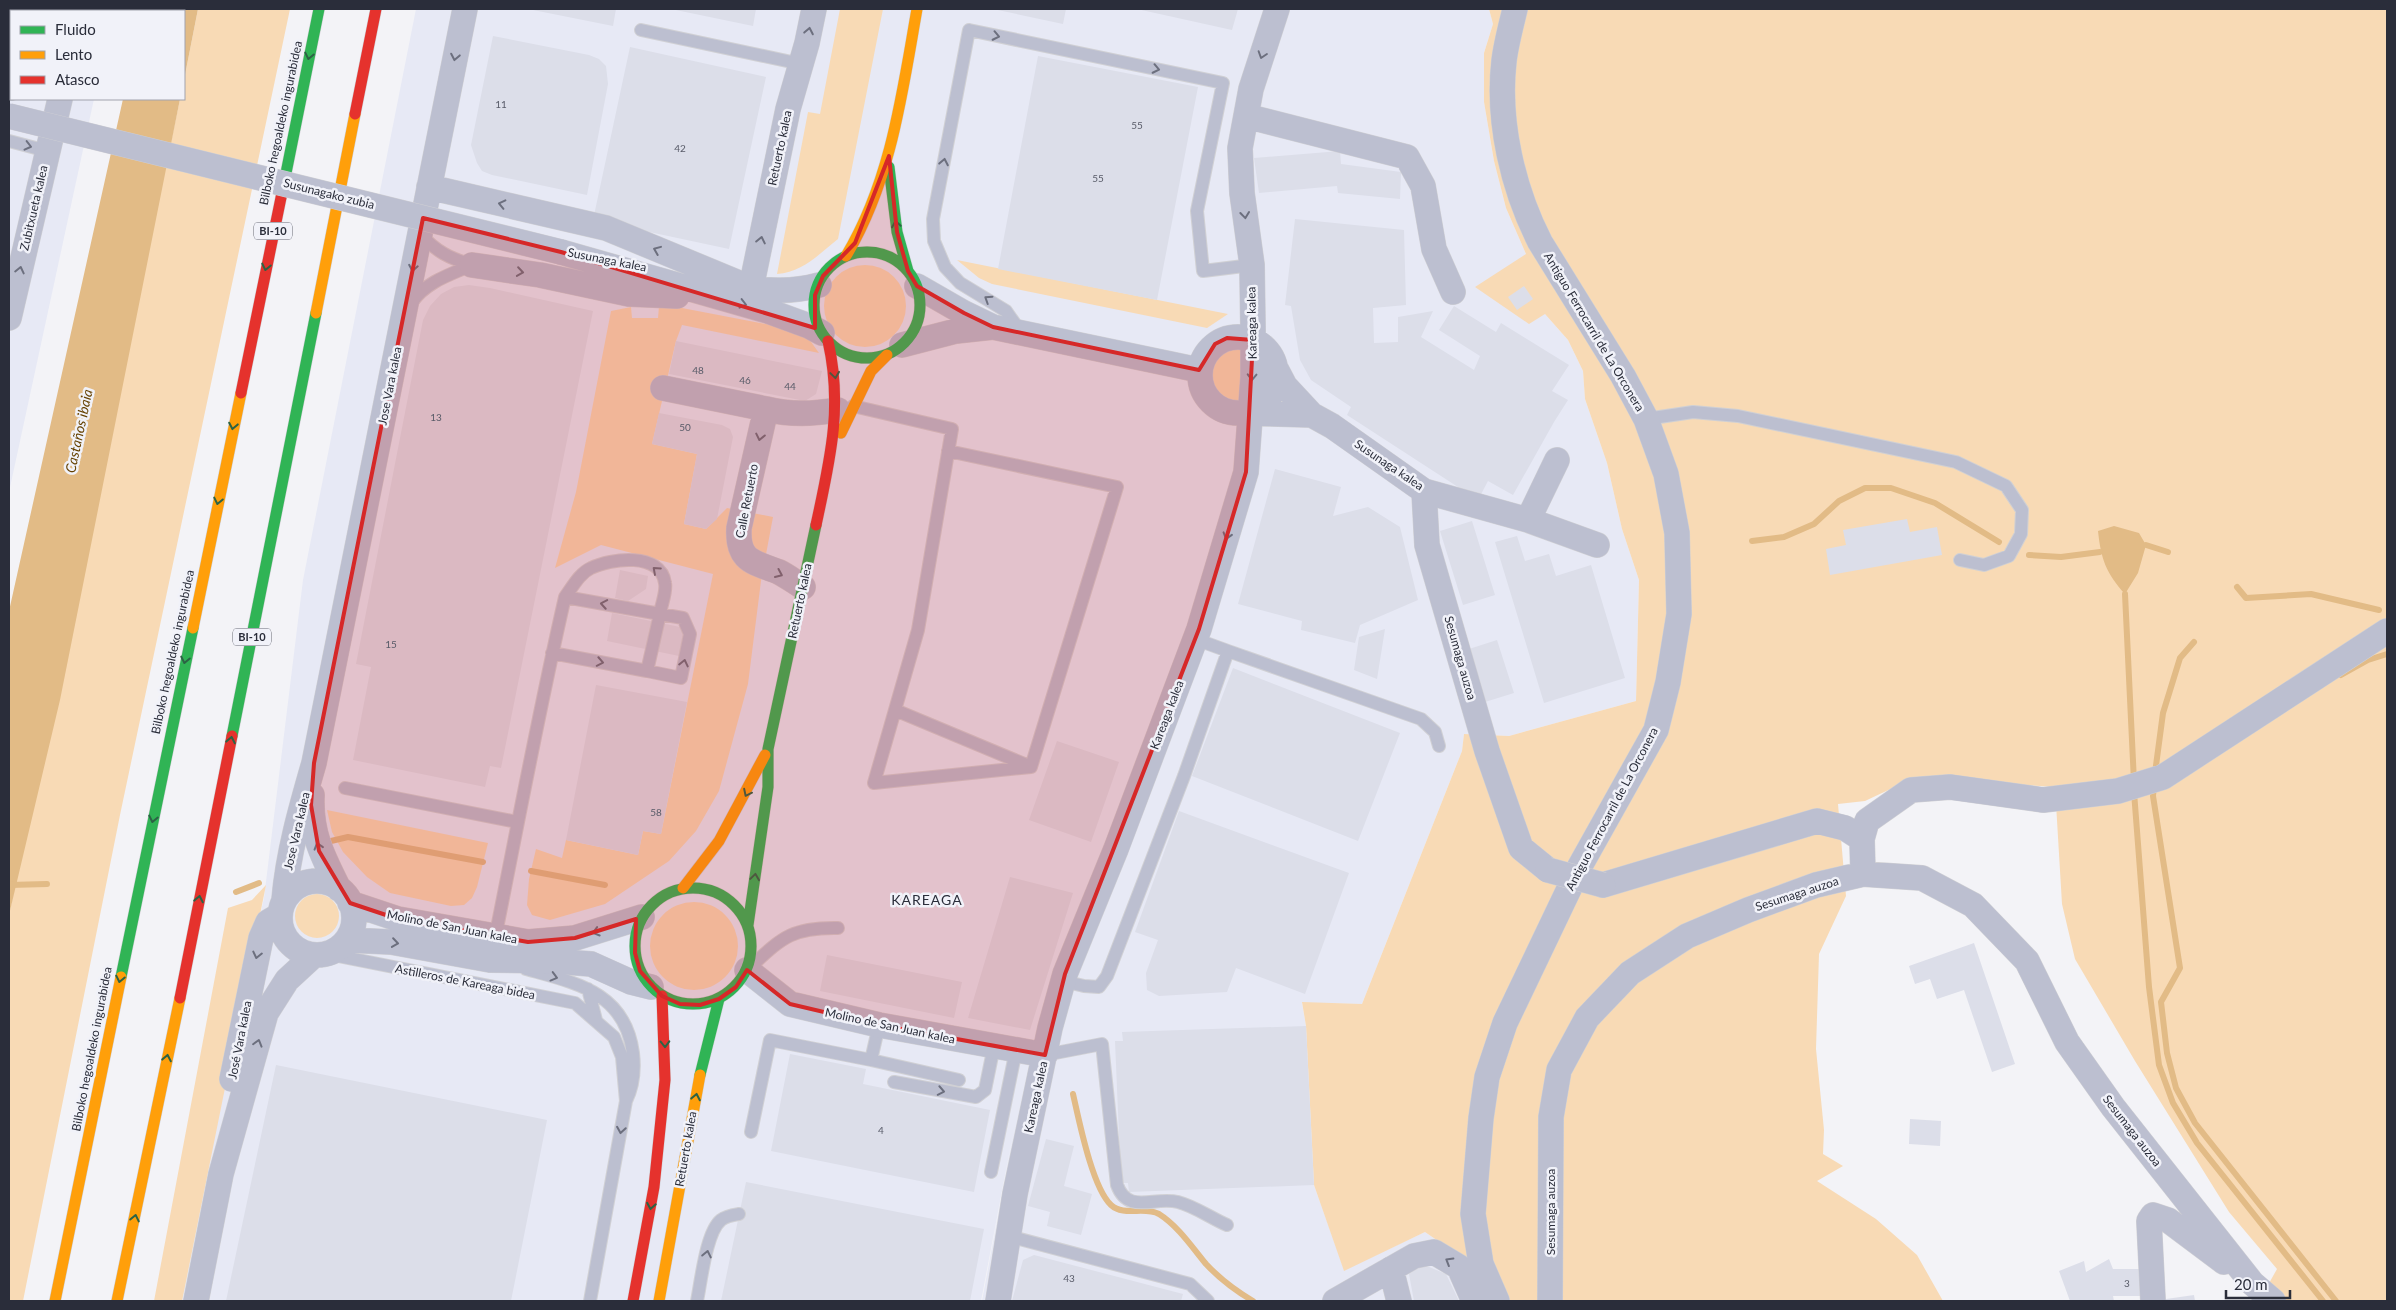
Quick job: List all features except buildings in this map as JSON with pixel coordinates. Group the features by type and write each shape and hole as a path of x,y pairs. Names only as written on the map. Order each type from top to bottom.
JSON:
{"main road":[{"name":"Bilboko hegoaldeko ingurabidea","path":"55,1301 319,9"},
{"name":"BI-10","path":"117,1301 347,163 376,9"},
{"path":"846,256 865,223 889,156 917,9"},
{"path":"889,156 891,192 897,232 920,302 919,319 913,332 895,350 870,359 843,353 825,337 815,315 815,295 830,267 846,256 861,252 880,254 896,261 912,279"},
{"name":"Retuerto kalea","path":"825,337 845,408"},
{"name":"Retuerto kalea","path":"768,749 832,452 845,408 872,371 895,350"},
{"path":"768,749 768,787 748,925 752,948 747,970 736,987 720,999 700,1005 680,1004 656,991 640,972 635,953 636,935 642,917 660,899 683,888 704,863 734,819 768,749"},
{"path":"683,888 703,888 722,895 737,908 748,925"},
{"name":"Retuerto kalea","path":"633,1301 654,1186 665,1080 656,991"},
{"name":"Retuerto kalea","path":"659,1301 704,1052 720,999"},
{"path":"122,1301 125,1265"}],"street":[{"name":"Jose Vara kalea","path":"282,907 286,877 298,821 314,763 406,310 464,9"},
{"name":"Retuerto kalea","path":"751,288 788,109 814,9"},
{"name":"Kareaga kalea","path":"998,1301 1008,1236 1045,1055 1063,981 1116,849 1196,638 1246,472 1253,340 1252,266 1242,193 1241,157 1251,89 1277,9"},
{"name":"Antiguo Ferrocarril de La Orconera","path":"1497,1301 1481,1264 1473,1214 1481,1118 1487,1077 1505,1024 1580,866 1656,730 1668,682 1679,614 1677,533 1666,474 1646,419 1623,376 1530,224 1515,181 1503,114 1504,61 1515,9"},
{"name":"Zubitxueta kalea","path":"9,318 60,100"},
{"name":"Susunagako zubia","path":"9,116 562,252"},
{"path":"1246,116 1407,157 1423,186 1434,249 1453,292"},
{"name":"Susunaga kalea","path":"429,187 606,228 751,288"},
{"name":"Susunaga kalea","path":"562,252 780,292 798,291 819,285"},
{"name":"Susunaga kalea","path":"562,252 768,311 809,326 825,337"},
{"name":"Susunaga kalea","path":"472,266 540,275 629,294 718,298"},
{"path":"912,279 964,314 993,327 1199,370"},
{"path":"895,350 956,331 993,327"},
{"path":"1233,337 1253,340 1265,348 1285,386 1312,416 1224,410 1212,403 1200,382 1199,370 1206,354 1215,344 1233,337"},
{"path":"1250,413 1262,405 1271,395 1276,380 1275,367"},
{"path":"663,388 790,414 811,414 845,408"},
{"name":"Calle Retuerto","path":"766,409 738,542 742,553 749,560 762,567 780,572 803,587"},
{"name":"Susunaga kalea","path":"1312,416 1332,426 1424,491 1528,520 1597,545"},
{"path":"1528,520 1557,460"},
{"name":"Sesumaga auzoa","path":"1424,491 1427,545 1487,751 1521,848 1548,870 1603,885 1817,821 1845,828 1862,839"},
{"path":"1863,874 1862,839 1867,821 1911,790 1950,787 2043,800 2118,791 2163,777 2387,631"},
{"name":"Jose Vara kalea","path":"314,763 311,805 314,831 319,851 345,896"},
{"name":"Sesumaga auzoa","path":"1550,1301 1551,1117 1559,1070 1587,1018 1630,973 1687,936 1748,910 1816,885 1863,874 1922,878 1973,905 2027,961 2067,1042 2107,1099 2252,1283"},
{"path":"325,882 345,896 353,922 329,950 297,949 284,937 282,907 294,889 303,883 325,882"},
{"name":"Molino de San Juan kalea","path":"345,896 398,919 492,949 554,961 591,964 656,991"},
{"name":"José Vara kalea","path":"221,1174 221,1138 253,972 261,938 268,922 282,907"},
{"name":"Molino de San Juan kalea","path":"329,950 391,942 492,949 528,942 546,942 575,938 642,917"},
{"name":"José Vara kalea","path":"196,1301 221,1174 266,1013 286,980 329,950"},
{"name":"Molino de San Juan kalea","path":"747,970 790,1004 879,1025 1045,1055"},
{"name":"Sesumaga auzoa","path":"2153,1301 2149,1221 2153,1215 2168,1220 2273,1301"},
{"path":"1335,1301 1414,1256 1434,1252 1459,1267 1474,1301"},
{"path":"1391,1269 1400,1301"}],"lane":[{"path":"641,30 801,64"},
{"path":"1022,333 1006,312 960,283 945,267 934,241 933,220 969,30 1223,83 1197,211 1203,271 1252,266"},
{"path":"9,141 47,151"},
{"path":"420,234 435,250 472,266"},
{"path":"406,310 420,290 440,278 472,266"},
{"path":"845,408 952,429 918,630 874,783 1031,767"},
{"path":"1646,419 1693,412 1738,416 1956,462 2006,486 2022,510 2021,534 2009,556 1984,565 1960,560"},
{"path":"948,450 1117,488 1031,767"},
{"path":"590,1301 626,1101 633,1086 634,1060 631,1038 624,1019 608,1001 572,981 492,949 565,596 578,578 590,568 613,560 636,560 653,565 662,574 666,584 647,671"},
{"path":"552,653 680,678 690,634 683,618 565,596"},
{"path":"1196,638 1421,720 1435,732 1439,746"},
{"path":"1063,981 1098,987 1107,976 1184,776 1228,651"},
{"path":"895,710 1031,767"},
{"path":"345,788 517,822"},
{"path":"747,970 772,947 790,934 811,928 838,928"},
{"name":"Astilleros de Kareaga bidea","path":"329,950 575,1003 614,1038 622,1057 626,1101"},
{"path":"588,989 596,1020"},
{"path":"871,1060 879,1025"},
{"path":"751,1132 770,1040 960,1080"},
{"path":"1045,1055 1102,1044 1118,1186 1121,1196 1129,1202 1177,1202 1227,1225"},
{"path":"894,1082 976,1097 985,1090 1005,1048"},
{"path":"991,1172 1005,1048"},
{"path":"697,1301 713,1232 720,1220 730,1215 739,1214"},
{"path":"1008,1236 1190,1284 1208,1301"}],"highlighted area":[{"path":"889,156 897,232 908,271 917,286 964,313 993,327 1199,370 1215,344 1227,338 1253,340 1246,472 1199,629 1065,974 1045,1055 879,1025 790,1004 747,970 736,987 719,999 700,1005 680,1004 662,996 640,971 635,953 636,919 575,938 528,942 398,919 350,903 319,851 311,805 314,763 423,218 561,252 815,328 815,295 823,276 855,243"}],"shaded area":[{"path":"9,9 114,9 10,10 10,100 94,100 9,492"},
{"path":"198,9 290,9 120,815 23,1301 9,1301 9,915 180,100 185,100 185,75"},
{"path":"416,9 1489,9 1493,24 1484,53 1484,102 1494,161 1506,208 1526,254 1545,314 1568,340 1583,371 1585,399 1607,463 1622,529 1639,580 1636,701 1509,736 1464,734 1462,751 1362,1004 1302,1003 1306,1026 1314,1185 1344,1270 1425,1232 1470,1263 1483,1301 982,1301 1015,1123 981,1301 174,1301 264,898 303,580"},
{"path":"840,9 883,9 838,239 803,266 786,273 777,274 808,112 820,114"},
{"path":"1489,9 2387,9 2387,1301 2259,1301 2277,1269 2229,1212 2135,1061 2075,959 2062,904 2055,787 1996,783 1899,785 1865,801 1838,804 1846,896 1819,954 1816,1049 1824,1130 1823,1154 1843,1166 1817,1181 1876,1219 1917,1255 1943,1301 1483,1301 1470,1263 1425,1232 1344,1271 1314,1185 1306,1026 1302,1002 1362,1004 1462,751 1464,734 1509,736 1636,701 1639,580 1622,529 1607,463 1585,399 1583,371 1568,340 1545,314 1529,324 1475,287 1526,254 1506,208 1494,161 1484,102 1484,53 1493,24"},
{"path":"957,260 1228,314 1207,328 992,284 979,278"},
{"path":"865,265 881,268 894,277 903,290 906,306 903,322 894,335 881,344 865,347 849,344 836,335 827,322 824,306 827,290 836,277 849,268"},
{"path":"659,306 682,308 797,330 809,339 819,353 682,325 676,341 652,444 697,454 684,524 706,529 727,508 773,517 761,581 748,684 719,791 696,831 669,861 605,904 550,920 532,915 527,905 529,879 536,849 562,858 566,840 638,855 643,831 661,834 713,574 601,545 555,568 576,492 611,311 631,307 632,318 658,318"},
{"path":"1233,347 1245,351 1246,404 1226,401 1215,391 1212,384 1211,369 1213,361 1222,350"},
{"path":"327,810 488,843 477,887 472,898 464,905 451,906 390,893 367,877 343,852 332,832"},
{"path":"266,885 182,1301 154,1301 228,908 252,900"},
{"path":"313,894 321,894 333,900 339,916 333,932 321,938 313,938 301,932 295,920 295,912 301,900"},
{"path":"694,902 711,905 719,909 731,921 735,929 738,946 735,963 731,971 719,983 711,987 694,990 677,987 669,983 657,971 653,963 650,946 653,929 657,921 669,909 677,905"}],"water":[{"path":"198,9 185,75 185,10 143,10"},
{"name":"Castaños ibaia","path":"123,100 180,100 60,700 9,915 9,611"},
{"path":"2114,526 2139,533 2146,545 2138,573 2125,594 2109,572 2099,541 2098,531"}],"waterway":[{"path":"1752,541 1784,537 1814,524 1839,501 1865,488 1891,488 1935,503 1999,542"},
{"path":"2146,545 2168,552"},
{"path":"2029,555 2061,557 2100,552"},
{"path":"2237,587 2246,598 2311,594 2379,610"},
{"path":"2125,594 2134,782"},
{"path":"2155,773 2163,713 2180,658 2194,642"},
{"path":"2341,675 2368,660 2387,654"},
{"path":"2154,785 2153,796 2180,968 2161,1002 2167,1053 2176,1088 2195,1123 2336,1301"},
{"path":"2134,792 2149,987 2159,1065 2173,1103 2197,1143 2323,1301"},
{"path":"331,841 348,837 483,862"},
{"path":"531,871 605,885"},
{"path":"236,892 259,883"},
{"path":"9,885 47,884"},
{"path":"1073,1094 1092,1169 1104,1196 1111,1205 1116,1209 1147,1211 1159,1214 1179,1231 1217,1275 1253,1301"}],"traffic: fast":[{"path":"284,183 319,9"},
{"path":"889,167 897,232 908,271"},
{"path":"867,252 887,256 904,268 916,285 920,305 916,325 904,342 887,354 867,358 847,354 830,342 818,325 814,305 818,285 830,268 847,256 867,252"},
{"path":"232,736 316,313"},
{"path":"748,925 768,787 768,749 816,525"},
{"path":"121,977 193,628"},
{"path":"693,888 715,892 734,905 747,924 751,946 747,968 734,987 715,1000 693,1004 671,1000 652,987 639,968 635,946 639,924 652,905 671,892 693,888"},
{"path":"700,1075 719,999"}],"traffic: slow":[{"path":"846,256 874,198 893,136 917,9"},
{"path":"316,313 355,114"},
{"path":"841,433 871,371 887,355"},
{"path":"193,628 241,393"},
{"path":"683,888 719,841 765,755"},
{"path":"55,1301 121,977"},
{"path":"117,1301 180,998"},
{"path":"659,1301 700,1075"}],"traffic: jam":[{"path":"355,114 376,9"},
{"path":"241,393 284,183"},
{"path":"816,525 833,433 834,388 828,341"},
{"path":"180,998 232,736"},
{"path":"633,1301 654,1187 665,1080 662,996"}],"district":[{"name":"KAREAGA","path":"927,900"}]}
